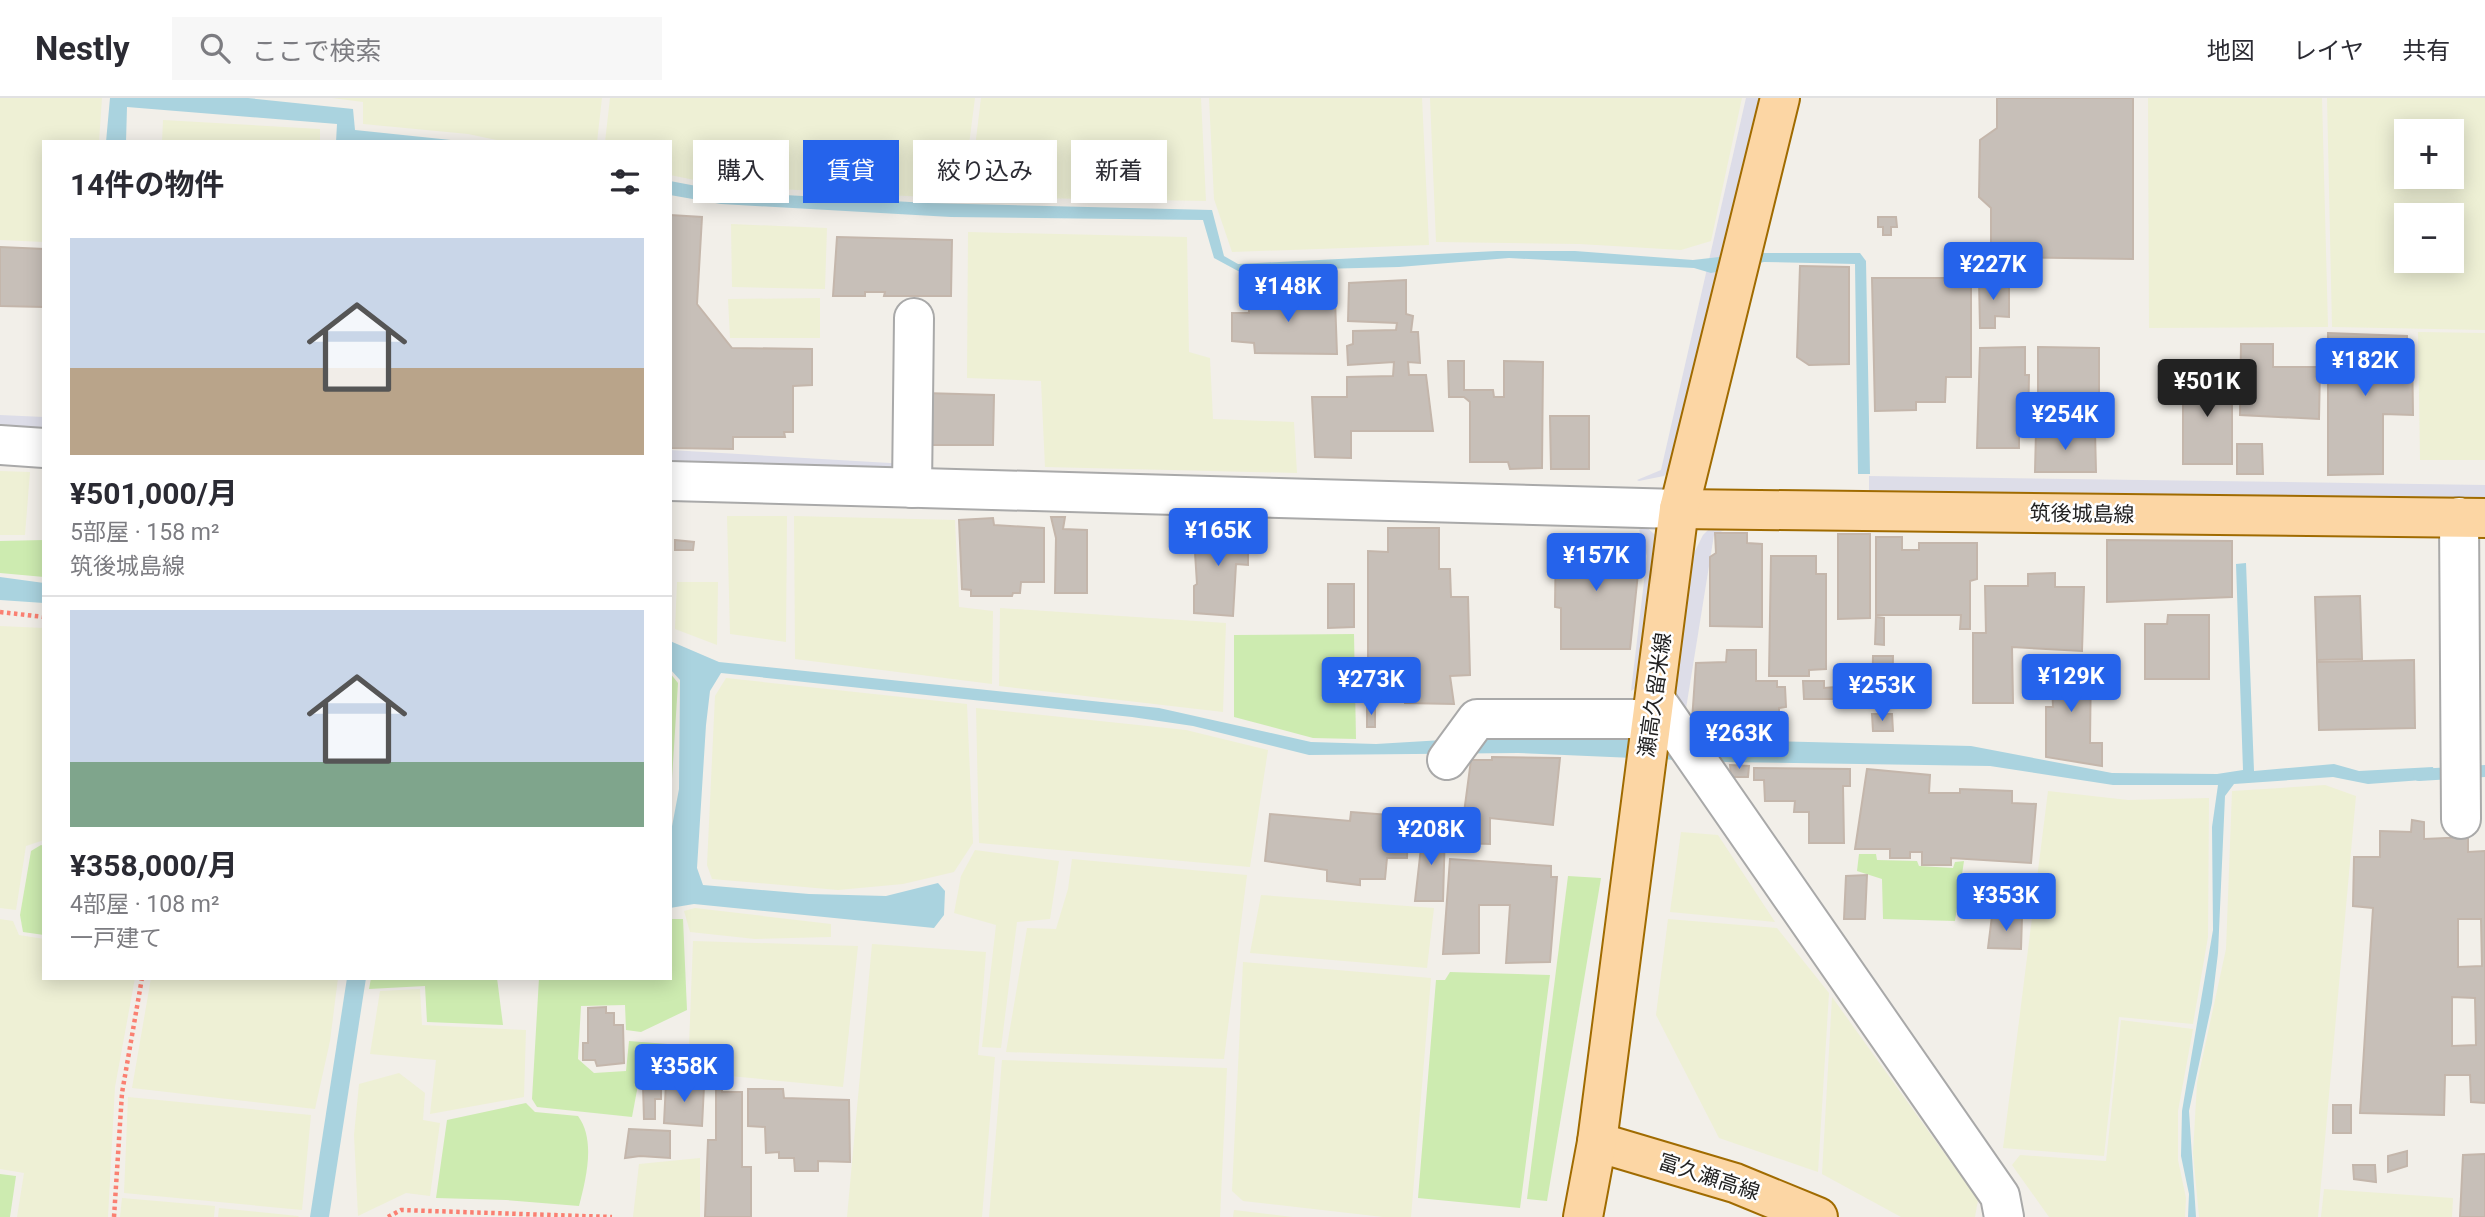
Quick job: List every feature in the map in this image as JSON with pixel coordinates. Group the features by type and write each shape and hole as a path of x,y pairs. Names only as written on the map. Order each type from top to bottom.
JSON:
{"main road":[{"name":"瀬高久留米線","path":"1583,1217 1597,1142 1679,509 1780,98"},
{"name":"筑後城島線","path":"1679,509 2472,518"},
{"name":"富久瀬高線","path":"1597,1142 1735,1183 1818,1217"}],"street":[{"path":"912,488 914,318"},
{"path":"0,445 42,448"},
{"path":"672,481 1679,509"},
{"path":"2461,819 2472,518"},
{"path":"1447,761 1477,719 1653,709 2006,1210"}],"path":[{"path":"0,612 42,617"},
{"path":"114,1217 122,1093 142,980"},
{"path":"388,1217 401,1210 612,1217"}],"green space":[{"path":"0,98 102,98 99,140 42,140 42,242 0,240"},
{"path":"332,98 602,98 597,140 496,140 468,134 363,124 363,102"},
{"path":"610,98 975,98 970,140 913,140 913,196 899,196 899,140 803,140 803,190 789,190 789,140 693,140 693,180 672,175 672,140 605,140"},
{"path":"981,98 1201,98 1206,201 1167,200 1167,140 1071,140 1071,199 1057,198 1057,140 976,140"},
{"path":"1209,98 1422,98 1429,245 1232,252 1214,199"},
{"path":"1430,98 1742,98 1711,241 1681,250 1579,244 1436,242"},
{"path":"2148,98 2322,98 2328,327 2149,328"},
{"path":"2327,98 2485,98 2485,330 2332,327"},
{"path":"163,120 320,129 320,140 162,140"},
{"path":"731,224 827,228 825,289 732,287"},
{"path":"968,232 1187,237 1189,352 1210,358 1213,419 1294,422 1297,473 1045,467 1041,381 967,378"},
{"path":"820,298 820,338 730,338 728,299"},
{"path":"2418,332 2485,333 2485,460 2420,460"},
{"path":"0,471 30,472 25,535 0,535"},
{"path":"727,516 787,516 786,642 730,634"},
{"path":"794,516 955,520 959,607 993,611 992,684 795,659"},
{"path":"42,540 42,577 0,573 0,541"},
{"path":"677,582 718,582 717,645 675,629"},
{"path":"1000,608 1226,623 1223,712 999,686"},
{"path":"0,626 42,628 42,841 26,846 16,910 0,908"},
{"path":"1354,634 1356,739 1313,738 1234,717 1234,635"},
{"path":"672,676 678,683 672,779"},
{"path":"726,678 967,704 973,843 954,872 903,884 838,890 712,879 707,865 715,696"},
{"path":"976,708 1186,730 1268,750 1250,867 979,843"},
{"path":"2325,785 2356,796 2318,1217 2199,1217 2193,1153 2197,1083 2226,949 2232,791"},
{"path":"2048,791 2128,800 2209,798 2208,937 2193,1024 2119,1017 2104,1156 2003,1148"},
{"path":"1681,832 1718,835 1775,922 1670,912"},
{"path":"42,845 42,935 23,932 20,915 31,851"},
{"path":"975,850 1059,861 1050,919 1017,922 1001,1048 982,1047 996,925 954,913 961,876"},
{"path":"1859,854 1876,854 1877,860 1917,861 1919,866 1953,868 1955,862 1964,861 1955,921 1883,919 1882,879 1857,871"},
{"path":"1072,859 1247,875 1224,1059 1006,1052 1027,928 1056,929 1068,889"},
{"path":"1568,876 1601,878 1547,1201 1527,1199"},
{"path":"1261,895 1434,908 1427,968 1250,953"},
{"path":"695,908 831,924 831,937 755,939 690,932 684,911"},
{"path":"0,919 13,921 19,935 42,939 42,980 135,980 115,1087 108,1217 17,1217 24,1173 0,1169"},
{"path":"672,919 683,919 687,1010 641,1032 626,1030 625,1005 581,1006 578,1059 594,1073 626,1071 629,1041 680,1045 666,1077 638,1085 632,1117 537,1107 532,1099 539,980 672,980"},
{"path":"1668,919 1777,928 1829,993 1818,1172 1719,1138 1656,1015"},
{"path":"693,941 858,946 843,1087 688,1072"},
{"path":"872,944 986,952 978,1055 995,1057 982,1217 847,1217"},
{"path":"1243,962 1431,978 1411,1217 1383,1217 1243,1201 1232,1191"},
{"path":"1450,972 1550,975 1520,1208 1418,1198 1436,980 1445,980"},
{"path":"151,980 338,980 330,1041 315,1109 132,1088"},
{"path":"371,980 497,980 503,1025 427,1022 425,986 369,989"},
{"path":"420,989 422,1025 526,1030 524,1097 430,1114 436,1060 370,1054 380,991"},
{"path":"1832,997 1978,1200 1975,1217 1901,1217 1822,1174"},
{"path":"2121,1020 2193,1029 2178,1111 2178,1160 2186,1198 2185,1217 2049,1217 2012,1165 2020,1155 2106,1161"},
{"path":"1002,1060 1227,1068 1220,1217 989,1217"},
{"path":"399,1073 425,1093 423,1120 440,1123 430,1196 406,1193 358,1216 354,1135 359,1084"},
{"path":"128,1097 311,1115 302,1210 124,1193"},
{"path":"526,1103 535,1112 578,1116 587,1136 588,1148 579,1206 436,1198 447,1120"},
{"path":"700,1158 700,1217 633,1217 639,1164"},
{"path":"0,1174 16,1176 10,1217 0,1217"},
{"path":"2324,1189 2453,1198 2452,1217 2321,1217"},
{"path":"122,1198 215,1206 214,1217 120,1217"},
{"path":"219,1208 298,1216 299,1217 218,1217"},
{"path":"1234,1210 1293,1217 1233,1217"}],"shaded area":[{"path":"1746,98 1765,98 1678,461 1664,476 1639,481 1637,480 1661,470"},
{"path":"0,415 42,417 42,430 0,427"},
{"path":"672,450 907,464 908,469 672,466"},
{"path":"1869,476 2485,485 2485,499 1869,492"},
{"path":"1645,526 1662,541 1640,685 1631,691 1647,556 1639,530"},
{"path":"1710,528 1729,528 1714,535 1684,721 1673,691 1694,553 1703,535"}],"water":[{"path":"110,98 248,98 353,109 355,130 451,140 336,140 337,124 127,107 126,140 106,140"},
{"path":"672,181 693,185 693,199 672,195"},
{"path":"789,195 803,196 803,203 899,201 1212,210 1224,256 1238,264 1497,251 1575,251 1693,260 1754,253 1860,253 1866,261 1870,474 1858,474 1855,264 1764,262 1711,273 1694,268 1509,258 1399,267 1238,271 1214,258 1203,220 951,217 715,203 789,203"},
{"path":"2246,563 2254,771 2334,764 2359,771 2433,767 2436,779 2368,784 2333,777 2234,784 2225,796 2218,953 2212,1003 2189,1111 2196,1217 2188,1217 2189,1194 2181,1156 2182,1111 2213,930 2212,827 2218,785 2113,785 1990,766 1726,762 1518,753 1309,755 1193,726 1132,717 721,673 710,691 706,725 697,868 703,885 809,894 886,896 938,883 945,891 944,915 934,928 694,904 672,908 672,826 679,789 680,680 672,671 672,642 719,662 1159,708 1311,742 1376,744 1443,740 1478,734 1971,746 2112,773 2217,774 2243,770 2236,564"},
{"path":"0,577 42,583 42,603 0,600"},
{"path":"347,980 366,980 329,1217 310,1217"}],"building":[{"path":"1997,98 2133,98 2133,259 1991,257 1991,208 1979,197 1980,140 1997,128"},
{"path":"672,215 702,217 697,304 732,348 812,349 812,385 793,386 793,432 784,432 785,437 733,437 733,449 672,448"},
{"path":"1878,217 1896,217 1897,227 1891,227 1891,235 1883,235 1883,227 1878,227"},
{"path":"837,237 952,240 951,296 884,296 885,292 865,292 865,296 833,296"},
{"path":"0,247 42,249 42,307 0,306"},
{"path":"1800,266 1849,267 1849,364 1809,365 1797,357"},
{"path":"1872,278 1971,278 1971,377 1946,377 1945,402 1916,402 1916,410 1875,411"},
{"path":"1406,280 1406,314 1413,316 1411,332 1418,332 1420,363 1408,362 1409,375 1426,375 1433,431 1351,431 1351,458 1315,457 1312,397 1347,397 1347,377 1393,376 1394,362 1348,365 1347,346 1353,344 1353,331 1396,330 1397,323 1348,321 1349,283"},
{"path":"1979,280 2009,281 2009,317 1995,316 1995,328 1980,328"},
{"path":"1249,291 1335,299 1337,354 1255,353 1254,343 1232,341 1232,313 1249,313"},
{"path":"2328,333 2407,336 2407,344 2412,345 2413,415 2383,414 2383,474 2328,475"},
{"path":"2241,344 2273,344 2273,367 2320,367 2319,419 2240,415"},
{"path":"2025,347 2025,375 2029,375 2028,423 2019,423 2019,448 1977,448 1980,348"},
{"path":"2038,347 2099,348 2099,408 2081,408 2082,423 2038,422"},
{"path":"1448,361 1464,361 1464,390 1493,390 1494,397 1504,397 1504,361 1543,362 1542,468 1510,469 1508,462 1470,462 1470,402 1464,397 1449,397"},
{"path":"2183,373 2223,374 2223,382 2232,382 2232,464 2183,464"},
{"path":"924,393 994,395 993,445 925,445"},
{"path":"1550,416 1589,416 1589,469 1551,469"},
{"path":"2036,431 2095,431 2096,472 2035,472"},
{"path":"2237,444 2262,444 2263,474 2237,474"},
{"path":"1051,517 1065,517 1063,529 1087,530 1087,593 1055,593 1056,538"},
{"path":"993,518 994,525 1044,528 1044,582 1021,582 1020,593 1013,593 1012,596 971,596 971,590 962,589 959,520"},
{"path":"1209,523 1243,524 1243,548 1248,550 1248,565 1236,564 1233,616 1194,613 1194,586 1197,584 1194,537 1209,536"},
{"path":"1388,528 1439,528 1439,569 1450,569 1451,597 1468,597 1470,675 1450,676 1454,704 1405,703 1404,683 1386,683 1387,701 1368,700 1368,551 1388,552"},
{"path":"1715,533 1747,533 1747,543 1762,544 1762,627 1710,626 1710,557 1716,553"},
{"path":"1556,534 1579,534 1578,546 1641,545 1630,649 1561,649 1561,608 1555,607"},
{"path":"1838,534 1870,534 1870,618 1838,619"},
{"path":"1876,537 1902,537 1902,550 1919,550 1919,543 1977,543 1977,579 1970,581 1970,629 1960,629 1961,615 1876,615"},
{"path":"675,540 694,542 693,550 675,550"},
{"path":"2107,540 2232,541 2232,597 2107,602"},
{"path":"1771,556 1816,556 1816,574 1826,574 1826,669 1809,670 1809,676 1769,676"},
{"path":"2055,573 2055,587 2084,587 2082,651 2012,647 2013,703 1973,703 1973,633 1986,633 1985,586 2028,586 2028,574"},
{"path":"1328,584 1354,584 1354,627 1328,628"},
{"path":"2360,596 2362,659 2317,660 2315,597"},
{"path":"2168,615 2209,615 2209,679 2145,679 2145,624 2167,624"},
{"path":"1876,617 1884,618 1884,645 1875,644"},
{"path":"1727,650 1756,650 1756,681 1777,681 1777,687 1785,687 1786,707 1779,708 1779,728 1692,721 1696,663 1726,662"},
{"path":"1873,656 1893,656 1892,705 1872,705"},
{"path":"2060,656 2091,660 2090,743 2102,743 2102,766 2046,757 2046,707 2053,707 2051,662 2060,662"},
{"path":"2414,660 2415,728 2319,730 2317,662"},
{"path":"1803,681 1824,681 1824,688 1835,687 1836,699 1804,699"},
{"path":"1367,707 1375,707 1375,727 1367,727"},
{"path":"1872,714 1892,714 1893,731 1873,731"},
{"path":"1492,757 1560,758 1553,825 1490,818 1490,844 1460,843 1471,760 1492,760"},
{"path":"1730,765 1749,766 1748,777 1731,777"},
{"path":"1754,768 1850,769 1850,786 1843,786 1844,843 1809,843 1809,812 1794,812 1795,801 1765,801 1764,780 1754,780"},
{"path":"1867,769 1930,775 1929,793 1960,793 1960,789 2012,791 2012,803 2036,804 2031,863 1951,858 1951,865 1922,865 1922,852 1910,852 1910,858 1890,858 1890,849 1855,849"},
{"path":"1351,812 1389,815 1389,824 1408,824 1407,858 1387,858 1385,879 1360,879 1360,885 1327,881 1327,870 1265,861 1270,814 1350,821"},
{"path":"2412,820 2424,822 2424,839 2468,837 2468,852 2485,851 2485,1103 2471,1102 2470,1075 2445,1075 2444,1115 2360,1113 2373,908 2353,906 2354,857 2380,857 2380,831 2411,832","holes":["2458,919 2481,919 2482,966 2458,967","2452,997 2475,998 2476,1045 2452,1046"]},
{"path":"1445,829 1443,901 1415,901 1423,830"},
{"path":"1450,859 1551,866 1551,877 1557,877 1550,962 1506,963 1510,905 1479,905 1479,953 1443,954"},
{"path":"1867,875 1865,919 1844,919 1846,876"},
{"path":"1992,916 2022,917 2021,949 1988,948"},
{"path":"606,1007 606,1013 614,1013 614,1025 623,1025 624,1063 597,1066 595,1060 583,1060 583,1043 588,1043 588,1008"},
{"path":"716,1080 722,1080 722,1092 742,1092 742,1167 751,1167 751,1217 705,1217 708,1140 716,1140"},
{"path":"666,1083 704,1086 702,1126 664,1123"},
{"path":"643,1086 661,1086 661,1099 655,1099 655,1119 644,1119"},
{"path":"748,1089 783,1089 784,1098 849,1100 850,1162 818,1161 818,1171 795,1171 794,1158 779,1158 779,1152 766,1153 765,1127 748,1126"},
{"path":"2333,1105 2351,1105 2351,1133 2333,1133"},
{"path":"629,1129 670,1131 670,1158 625,1158"},
{"path":"2407,1151 2407,1166 2388,1172 2388,1156"},
{"path":"2485,1154 2485,1217 2460,1217 2463,1155"},
{"path":"2353,1165 2375,1165 2376,1182 2354,1179"}],"waterway":[{"path":"2419,775 2485,771"}]}
